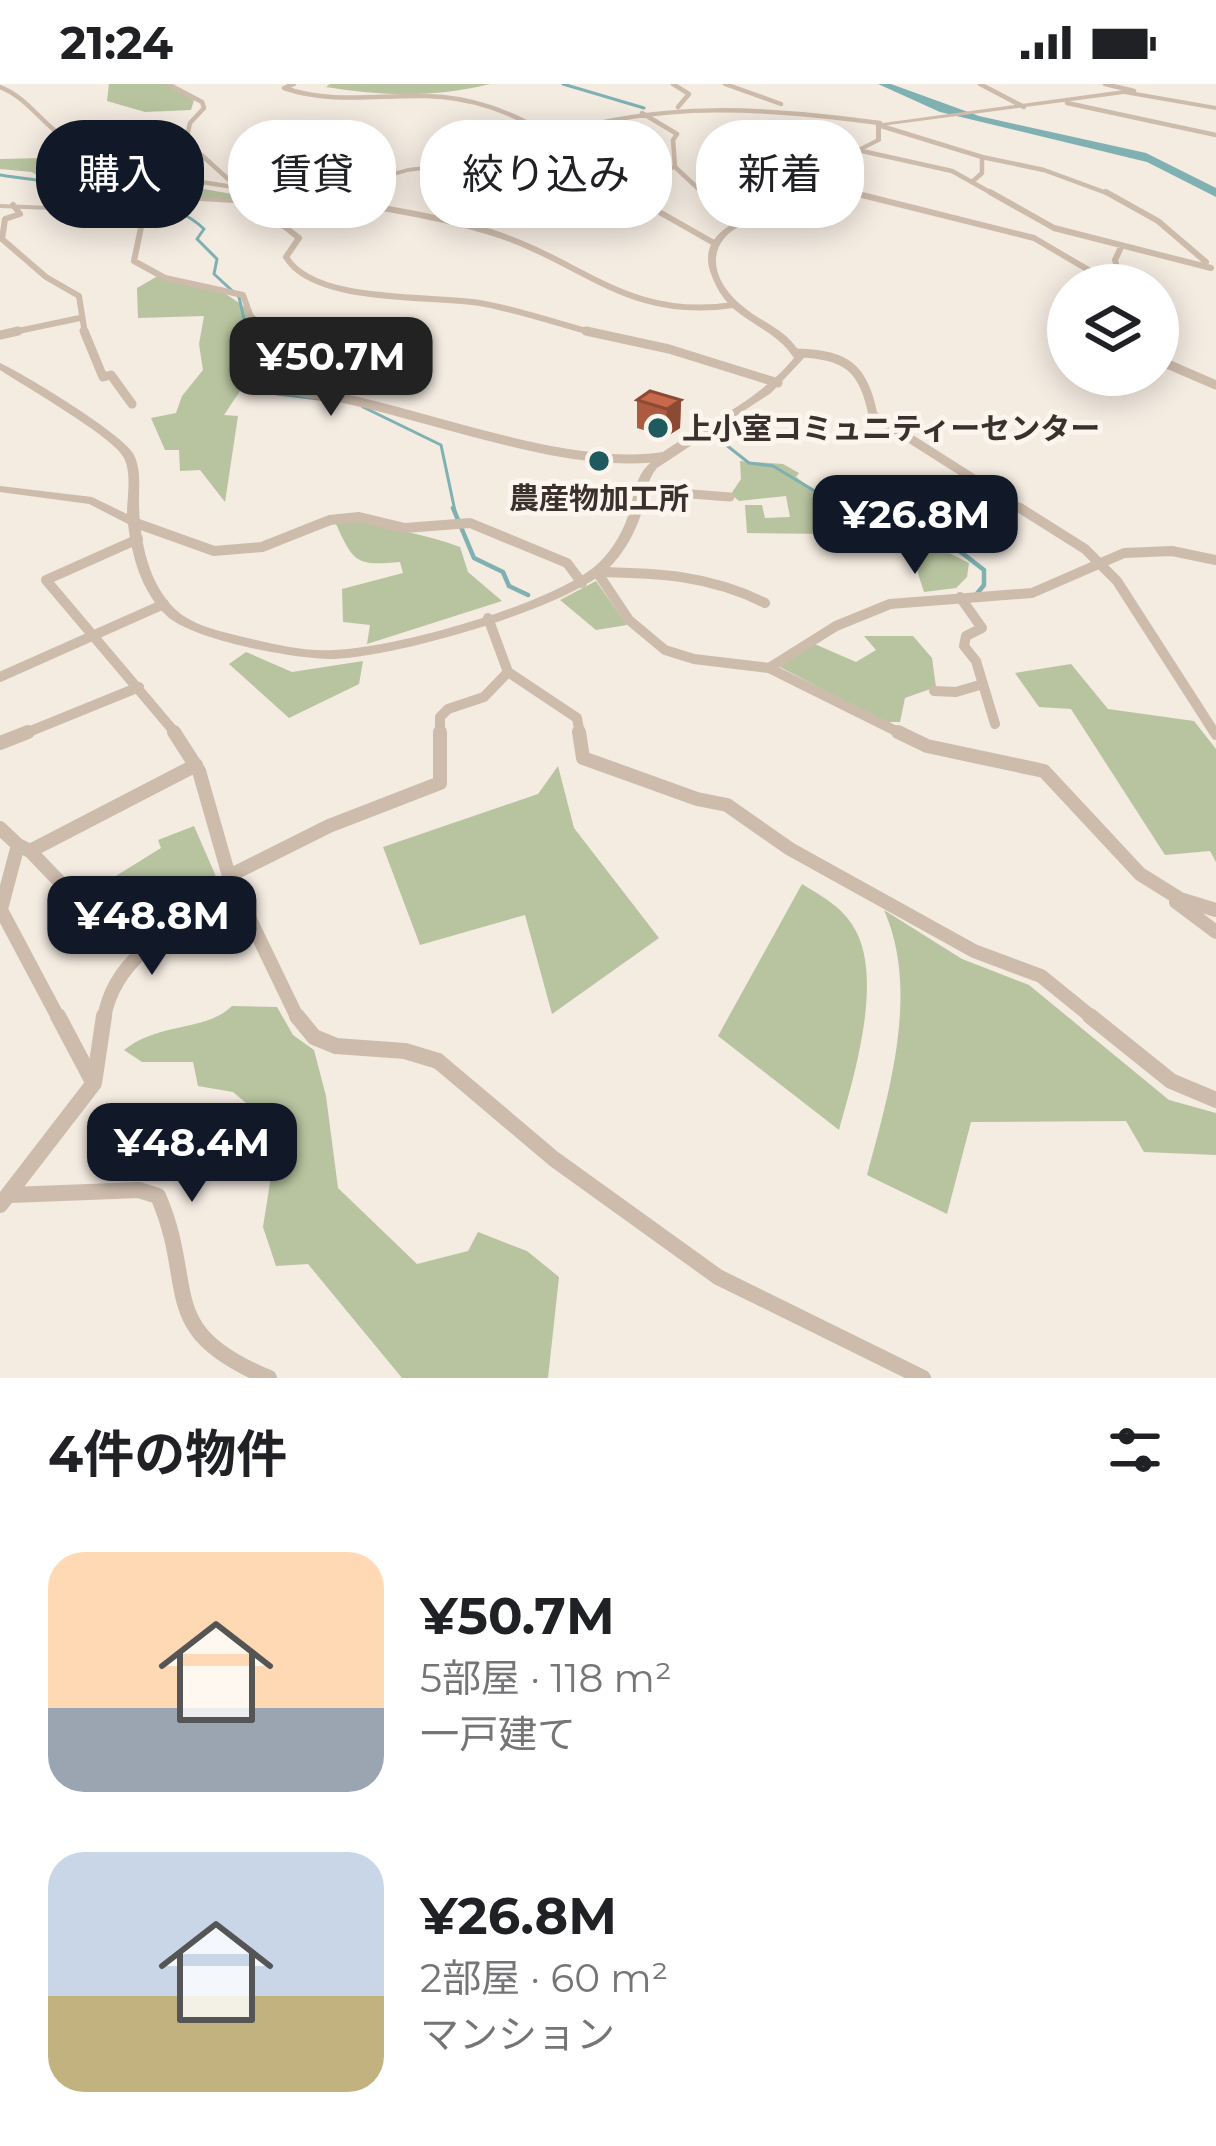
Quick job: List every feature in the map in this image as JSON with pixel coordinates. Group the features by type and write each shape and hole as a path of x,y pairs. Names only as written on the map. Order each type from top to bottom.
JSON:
{"street":[{"path":"168,84 202,101 204,108 190,123 186,141 228,179"},
{"path":"294,84 284,88 314,98 417,96 496,104 524,120"},
{"path":"673,84 689,94 677,108"},
{"path":"725,84 764,100 836,117"},
{"path":"980,84 1024,106"},
{"path":"1106,84 1216,108"},
{"path":"1121,84 1135,92"},
{"path":"0,87 19,94 22,105 42,122 91,153 228,186"},
{"path":"879,124 1135,92"},
{"path":"1067,103 1216,135"},
{"path":"600,120 677,108 741,106 879,124 982,158 1094,184 1160,222 1214,269"},
{"path":"641,112 677,134 673,140 675,167 696,187"},
{"path":"864,150 880,140 879,124"},
{"path":"1201,132 1216,125"},
{"path":"864,151 939,166 1054,228 1214,269"},
{"path":"972,182 982,173 982,158"},
{"path":"864,196 1034,238 1080,264"},
{"path":"0,206 36,206"},
{"path":"13,206 20,214 5,219 2,239 46,277 77,293 80,318 103,376 111,375 132,404"},
{"path":"396,215 489,234 547,253 579,276 682,310 733,305"},
{"path":"672,219 714,243"},
{"path":"141,228 134,261 165,278 243,295 262,350 264,376 289,393 348,399 459,430 633,462 668,456"},
{"path":"286,228 299,238 286,257 306,278 378,295 480,304 669,349 778,383"},
{"path":"731,228 710,253 720,292 798,353 841,356 861,368 873,416 1061,532 1098,562 1148,625 1216,735"},
{"path":"1115,264 1122,245"},
{"path":"0,335 80,318"},
{"path":"0,366 109,435 128,453 133,522 152,588 184,624 328,655 364,652 488,618 582,583 598,572 634,516 646,473 778,383 798,353"},
{"path":"1179,369 1216,385"},
{"path":"0,489 92,501 133,522 226,551 262,547 313,525 344,518 405,528 470,523 567,563 582,583"},
{"path":"640,490 730,497"},
{"path":"138,539 46,580 139,687 196,765 232,884 300,1023 314,1037 336,1046 406,1051 438,1060 554,1159 718,1276 922,1378"},
{"path":"769,668 872,608 1046,590 1098,562 1155,552 1201,554 1216,560"},
{"path":"598,572 676,573 733,587 765,603"},
{"path":"598,572 629,620 650,642 694,658 769,668 927,746 1044,771 1120,856 1216,932"},
{"path":"960,597 982,628 966,636 964,646 976,661 995,724"},
{"path":"0,677 164,604"},
{"path":"488,618 508,672 577,718 584,758 697,800 727,805 790,849 974,951 1041,976 1172,1082 1216,1100"},
{"path":"6,1200 94,1083 108,994 143,950 232,884 329,826 440,784 440,716 484,697 508,672"},
{"path":"934,691 956,692 983,684"},
{"path":"0,743 139,687"},
{"path":"94,1083 1,909 24,848 196,765"},
{"path":"0,828 81,904 143,950"},
{"path":"1153,882 1180,899 1216,910"},
{"path":"6,1200 139,1190 158,1196 174,1233 180,1298 196,1331 230,1362 269,1378"}],"green space":[{"path":"109,84 166,84 194,100 191,110 145,112 107,101"},
{"path":"490,84 408,94 326,87"},
{"path":"36,158 36,175 0,169 0,159"},
{"path":"204,189 228,193 228,200 204,198"},
{"path":"156,277 214,288 263,323 248,379 224,415 238,416 225,502 200,470 180,471 179,450 165,450 151,418 176,413 182,396 203,370 199,344 204,316 138,318 137,288"},
{"path":"740,461 783,464 825,496 921,529 925,535 907,543 840,528 827,534 747,533 745,505 762,505 765,518 790,517 786,496 739,501 731,494 741,479"},
{"path":"358,520 460,547 468,572 502,601 367,644 370,625 343,622 342,589 403,573 400,562 365,562 347,547 336,524"},
{"path":"931,544 969,563 967,577 956,588 924,592 909,546"},
{"path":"596,581 627,625 596,630 560,600"},
{"path":"864,636 913,636 932,658 936,687 905,698 900,722 885,722 780,667 810,642 856,662 876,650"},
{"path":"246,652 292,672 363,661 359,684 289,718 229,664"},
{"path":"1071,664 1108,709 1194,721 1216,749 1216,862 1210,851 1165,855 1071,709 1039,707 1015,673"},
{"path":"558,766 574,828 659,938 552,1014 525,915 420,945 383,847 538,794"},
{"path":"194,826 221,888 145,934 120,920 111,879 161,848 158,840"},
{"path":"802,884 848,919 862,947 866,971 864,1026 839,1130 718,1036"},
{"path":"884,910 962,959 1029,985 1169,1100 1216,1113 1216,1155 1144,1152 1126,1121 971,1122 947,1214 867,1175 892,1076 900,1008 895,941"},
{"path":"232,1006 277,1007 293,1035 314,1050 326,1096 338,1188 417,1264 468,1251 478,1232 527,1251 559,1277 548,1378 402,1378 308,1264 276,1266 263,1227 272,1170 266,1120 233,1092 198,1086 193,1062 142,1062 124,1050 152,1035 209,1020"}],"building":[{"path":"650,391 681,400 667,409 637,400"}],"waterway":[{"path":"563,84 644,108"},
{"path":"883,84 944,110 1152,159 1216,193"},
{"path":"0,175 136,196 185,215 204,229 197,239 217,259 214,274 239,297 258,381 277,394 328,400"},
{"path":"363,407 441,445 455,511"},
{"path":"711,433 749,463 773,466 844,509"},
{"path":"453,508 474,558 503,572 509,586 528,595"},
{"path":"844,509 953,546 984,570 984,585 975,596"},
{"path":"844,509 848,511"}],"place":[{"name":"上小室コミュニティーセンター","path":"658,428"},
{"name":"農産物加工所","path":"599,461"}]}
